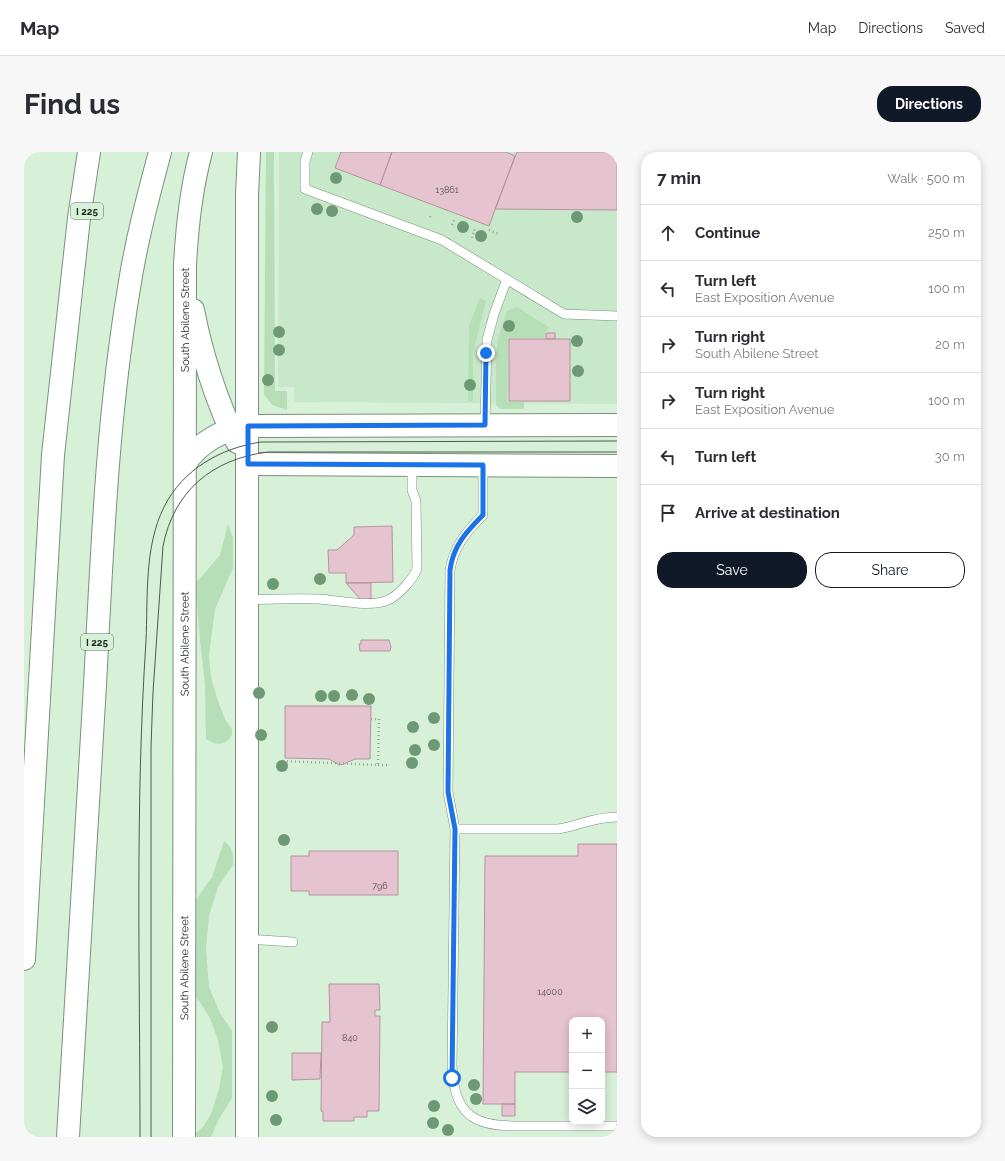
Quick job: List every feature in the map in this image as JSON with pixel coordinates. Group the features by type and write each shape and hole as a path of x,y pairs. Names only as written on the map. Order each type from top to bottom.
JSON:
{"main road":[{"path":"73,271 89,152"},
{"name":"I 225","path":"24,959 53,455 73,271 101,152"},
{"name":"I 225","path":"68,1137 110,440 122,329 129,286 145,209 160,152"},
{"name":"South Abilene Street","path":"184,1137 185,265 187,230 191,200 201,152"},
{"path":"247,1137 248,464 239,428 249,152"},
{"path":"185,265 194,315 215,388 239,428"},
{"path":"185,464 201,445 239,428 617,425"},
{"path":"248,464 617,466"}],"lane":[{"path":"308,152 305,161 305,189 442,240 564,314 617,316"},
{"path":"485,425 487,340 494,314 507,279"},
{"path":"247,600 286,599 366,603 390,600 413,578 417,569 416,501 412,490 412,465"},
{"path":"483,465 483,515 458,542 452,556 450,570 448,792 455,829 452,1065 456,1098 468,1114 490,1124 617,1126"},
{"path":"455,829 558,829 568,828 591,819 617,817"},
{"path":"247,939 293,942"}],"path":[{"path":"452,224 454,220"},
{"path":"472,238 476,228"},
{"path":"489,230 499,234"},
{"path":"371,719 379,719 378,765"},
{"path":"283,761 390,765"}],"shaded area":[{"path":"266,152 274,152 275,391 287,391 287,410 272,405 264,394"},
{"path":"279,152 617,152 617,404 294,402 294,387 278,387"},
{"path":"480,298 486,301 473,353 473,401 468,401 469,325"},
{"path":"517,307 550,328 545,332 544,338 508,338 507,402 524,402 524,409 500,409 496,405 496,357 498,338 507,311"},
{"path":"228,524 233,538 233,568 215,609 209,655 211,678 226,721 232,729 232,735 223,743 217,744 206,739 205,685 199,631 196,583 220,555"},
{"path":"224,841 230,847 233,854 233,865 218,887 209,916 206,949 209,987 220,1013 232,1031 232,1098 219,1119 211,1137 195,1137 195,1134 203,1127 211,1114 219,1089 223,1067 218,1040 210,1018 195,995 196,900 212,877"}],"building":[{"path":"341,152 392,152 380,185 335,168"},
{"path":"392,152 506,152 515,156 489,226 380,185"},
{"path":"517,152 617,152 617,210 495,209"},
{"path":"546,333 555,333 555,339 546,339"},
{"path":"509,339 570,339 570,401 509,401"},
{"path":"392,526 393,582 346,583 346,573 329,573 328,550 337,550 354,535 354,527"},
{"path":"346,583 371,583 371,599 361,600"},
{"path":"361,640 389,640 391,647 390,651 360,651 359,644 361,644"},
{"path":"285,706 371,706 370,759 355,759 339,765 329,759 285,758"},
{"path":"578,844 617,844 617,1072 605,1072 605,1017 569,1017 569,1072 515,1072 515,1104 483,1104 485,856 578,856"},
{"path":"309,851 398,851 398,895 309,895 309,891 291,891 291,856 309,856"},
{"path":"329,984 379,984 380,1010 375,1010 375,1016 380,1016 379,1111 367,1111 367,1117 354,1117 354,1121 323,1121 323,1112 321,1111 322,1022 330,1022"},
{"path":"292,1053 321,1053 320,1079 292,1080"},
{"path":"502,1104 515,1104 515,1116 502,1116"}],"tram line":[{"path":"140,1137 139,827 147,590 153,539 164,507 172,494 192,471 205,462 232,449 261,442 617,441"},
{"path":"151,1137 151,747 153,692 163,546 168,526 176,509 186,494 213,470 248,456 268,452 617,452"}],"route":[{"path":"452,1078 455,829 448,792 450,570 452,556 458,542 483,515 483,465 248,464 248,426 485,425 486,353"}]}
